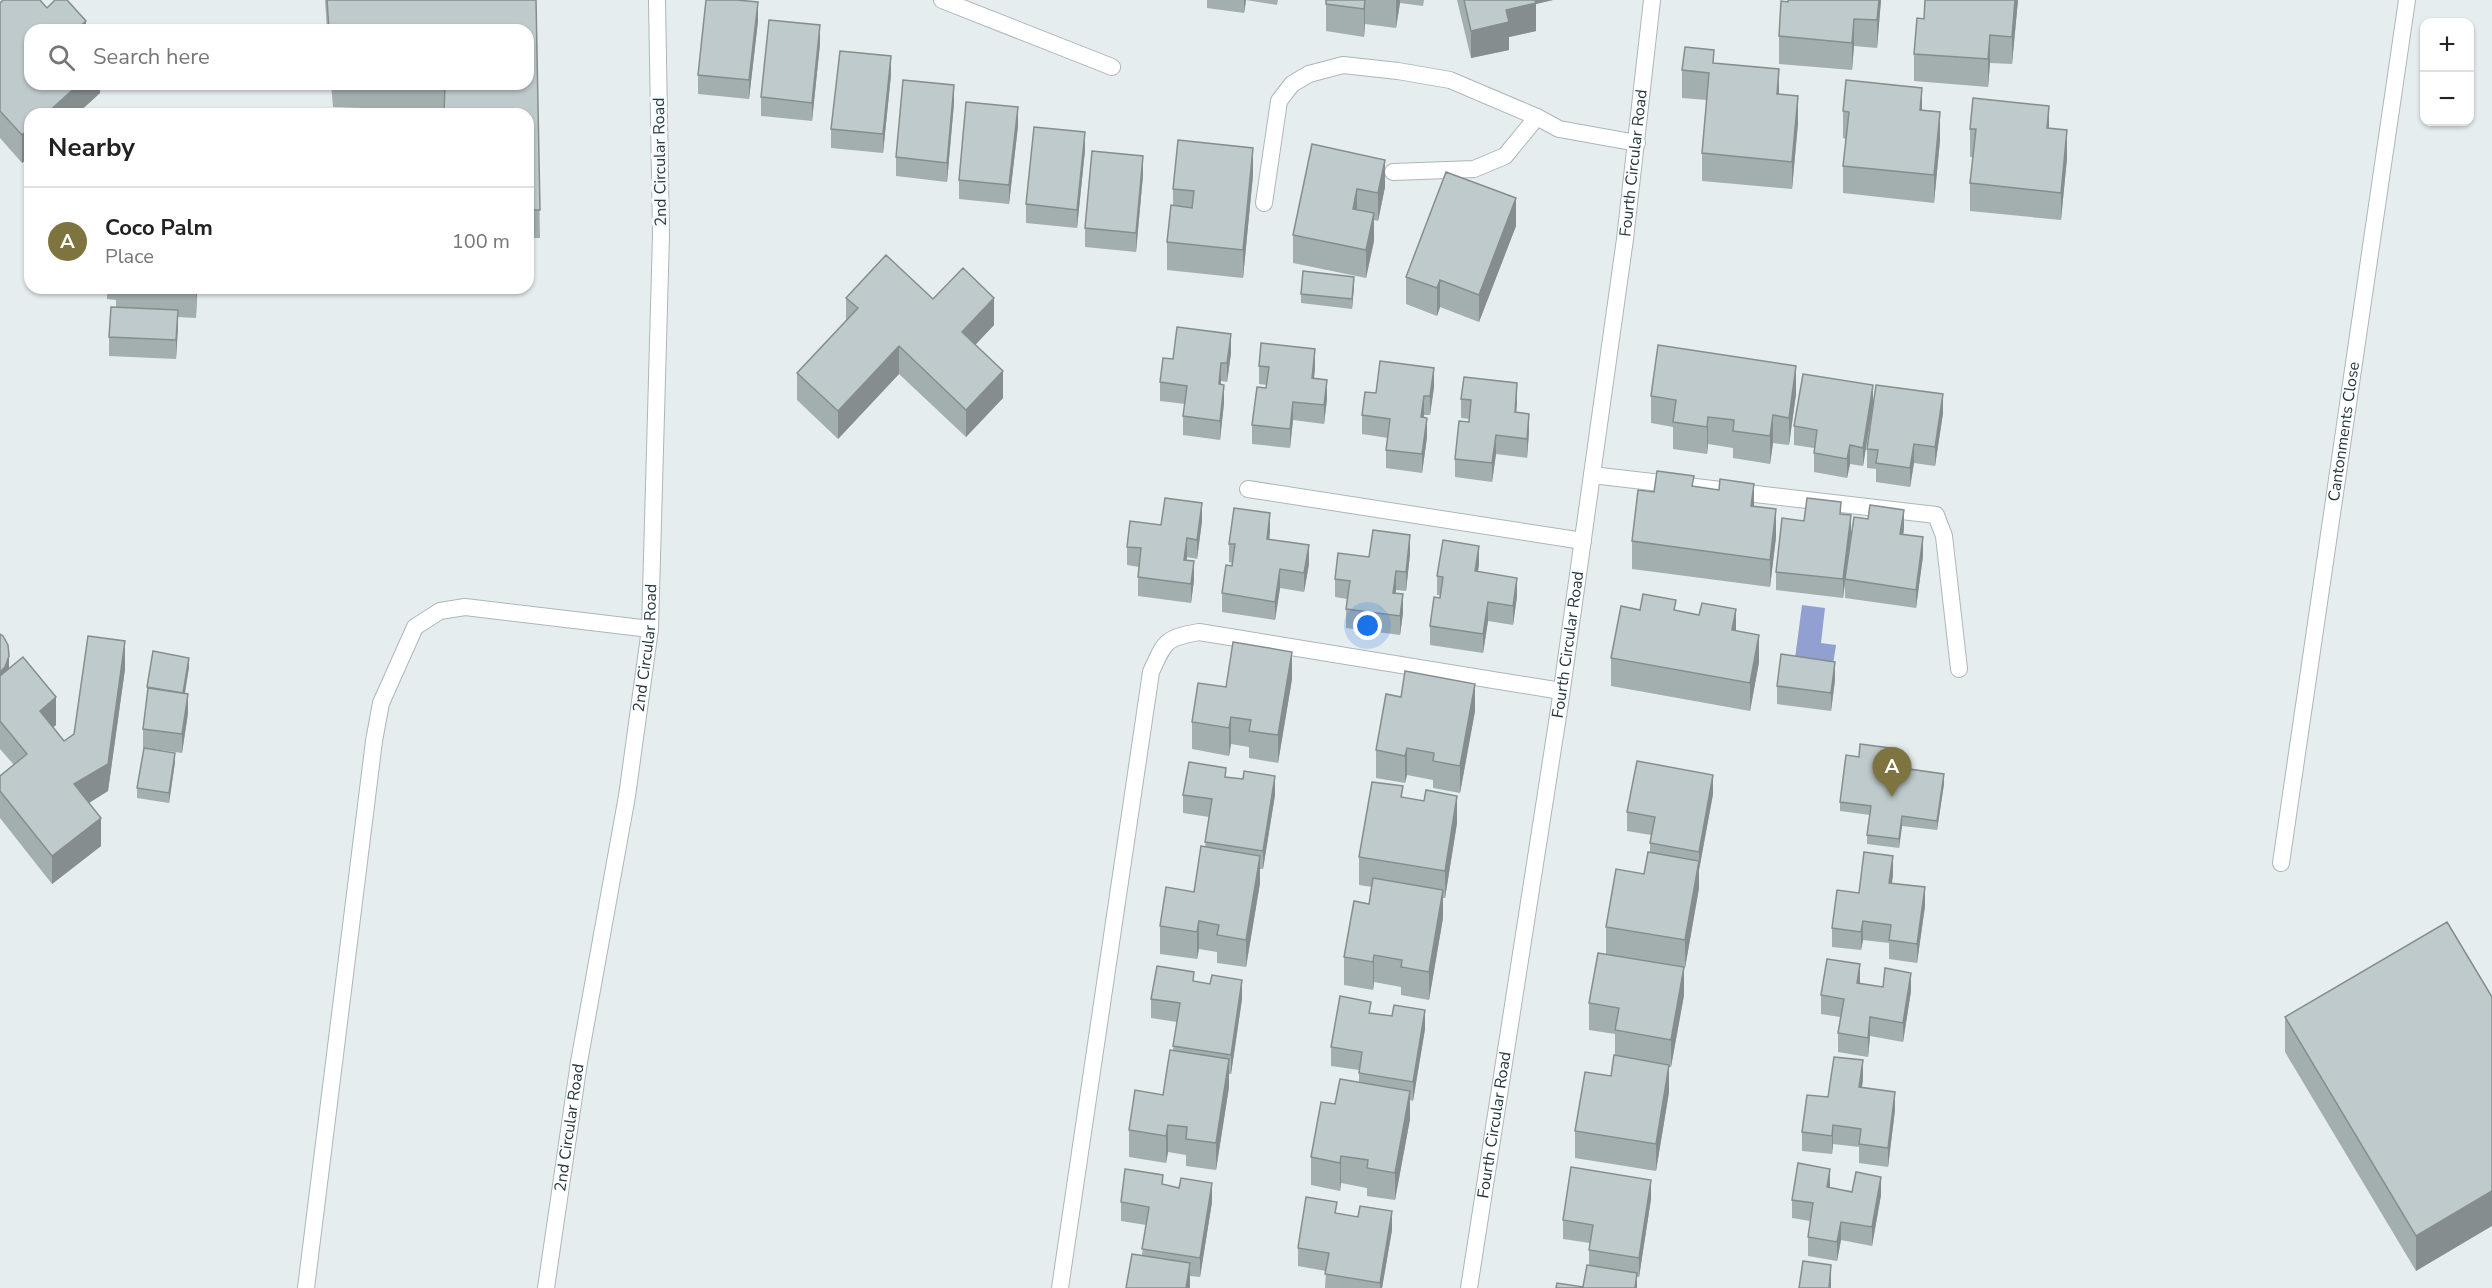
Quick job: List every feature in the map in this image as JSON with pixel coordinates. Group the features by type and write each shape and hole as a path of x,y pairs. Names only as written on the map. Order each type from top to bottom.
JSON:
{"street":[{"name":"2nd Circular Road","path":"546,1288 579,1062 627,796 650,629 661,235 657,0"},
{"path":"942,0 1112,67"},
{"name":"Fourth Circular Road","path":"1469,1288 1583,541 1637,143 1652,0"},
{"name":"Cantonments Close","path":"2281,862 2407,0"},
{"path":"1264,203 1279,102 1292,84 1309,74 1343,65 1408,72 1450,80 1537,117 1559,129 1637,143"},
{"path":"1393,172 1474,169 1505,156 1537,117"},
{"path":"1592,475 1936,515 1944,536 1959,669"},
{"path":"1248,489 1583,541"},
{"path":"306,1288 374,741 381,703 415,627 440,611 465,607 650,629"},
{"path":"1060,1288 1150,672 1162,647 1174,636 1199,632 1561,692"}],"water":[{"path":"1802,605 1825,608 1821,643 1836,645 1832,671 1794,666"}],"building":[{"path":"3,0 40,0 47,8 55,0 67,0 86,21 83,24 24,24 24,90 72,90 53,108 24,108 24,133 22,135 0,111 0,3"},
{"path":"327,0 536,0 540,210 534,210 534,108 444,108 445,90 534,90 534,24 329,24"},
{"path":"706,0 758,2 749,80 698,75"},
{"path":"1326,0 1365,0 1364,9 1326,4"},
{"path":"1464,0 1535,0 1536,3 1506,10 1509,22 1471,31"},
{"path":"1788,0 1879,0 1877,20 1854,19 1852,43 1779,36 1781,1 1788,2"},
{"path":"1925,0 2015,0 2012,37 1990,35 1988,59 1914,54 1917,18 1924,19"},
{"path":"769,20 820,25 812,103 761,97"},
{"path":"1685,47 1714,50 1713,63 1779,69 1777,94 1798,96 1792,162 1702,153 1709,73 1682,70"},
{"path":"840,51 891,56 883,134 831,129"},
{"path":"903,80 954,85 947,163 896,157"},
{"path":"1846,80 1922,88 1920,110 1940,112 1934,175 1843,166 1849,112 1843,111"},
{"path":"1973,98 2049,106 2047,128 2067,130 2061,193 1970,183 1976,129 1970,129"},
{"path":"966,102 1018,107 1009,185 959,180"},
{"path":"1034,127 1085,132 1077,210 1026,204"},
{"path":"1178,140 1253,148 1243,250 1167,242 1171,205 1192,208 1194,191 1173,189"},
{"path":"1312,144 1385,160 1378,193 1357,189 1353,209 1374,213 1366,250 1293,235"},
{"path":"1092,151 1143,156 1136,233 1085,228"},
{"path":"1446,172 1516,198 1479,295 1440,280 1437,288 1406,277"},
{"path":"886,255 933,299 963,268 994,298 962,332 1003,371 966,410 899,346 838,411 797,373 858,308 846,298"},
{"path":"1303,271 1354,277 1352,299 1301,294"},
{"path":"111,307 178,310 176,340 109,337"},
{"path":"1177,327 1231,334 1227,363 1221,363 1219,384 1224,385 1220,421 1183,416 1187,386 1160,382 1163,358 1173,359"},
{"path":"1261,343 1315,349 1312,378 1327,380 1324,405 1293,402 1290,429 1252,425 1257,387 1266,388 1269,367 1259,366"},
{"path":"1658,345 1796,366 1789,418 1773,415 1770,436 1733,431 1734,420 1708,417 1707,427 1673,422 1676,400 1651,396"},
{"path":"1380,361 1434,368 1430,396 1424,396 1421,417 1427,418 1422,454 1386,450 1390,419 1362,415 1365,392 1376,393"},
{"path":"1803,374 1873,385 1863,448 1850,445 1847,459 1814,453 1817,430 1794,426"},
{"path":"1464,377 1517,383 1515,412 1529,414 1527,439 1496,435 1492,463 1455,459 1459,421 1469,422 1471,400 1461,399"},
{"path":"1876,385 1943,394 1935,447 1914,444 1910,468 1876,463 1878,450 1867,449"},
{"path":"1657,471 1694,476 1692,486 1719,490 1720,479 1754,484 1751,506 1776,509 1770,560 1632,541 1638,490 1654,492"},
{"path":"1165,498 1202,503 1197,540 1187,538 1184,560 1194,561 1191,584 1138,577 1141,548 1127,547 1130,521 1161,525"},
{"path":"1807,498 1841,502 1840,514 1851,515 1843,579 1776,572 1782,518 1804,521"},
{"path":"1870,505 1904,510 1900,534 1923,537 1916,590 1845,579 1854,517 1868,519"},
{"path":"1234,508 1270,513 1267,539 1309,545 1304,573 1280,569 1275,602 1222,593 1226,565 1232,566 1235,544 1229,544"},
{"path":"1373,530 1410,535 1406,572 1396,571 1393,593 1403,594 1400,616 1346,609 1350,581 1335,579 1338,553 1369,557"},
{"path":"1443,540 1479,546 1475,571 1517,578 1513,606 1488,602 1483,634 1430,626 1434,597 1440,598 1443,577 1437,576"},
{"path":"1643,594 1676,600 1674,610 1699,615 1702,603 1736,609 1732,630 1759,635 1750,683 1611,658 1621,606 1640,610"},
{"path":"0,634 8,645 9,656 5,667 0,672"},
{"path":"88,636 125,641 108,764 74,784 101,818 52,856 0,791 0,776 27,754 0,721 0,676 23,657 56,697 40,711 64,741 74,734"},
{"path":"1233,642 1292,652 1278,735 1249,731 1251,720 1231,717 1229,728 1192,722 1198,683 1226,687"},
{"path":"153,651 189,658 183,693 147,687"},
{"path":"1781,654 1835,662 1831,693 1777,686"},
{"path":"1405,671 1475,684 1460,766 1433,761 1434,753 1407,748 1405,756 1376,750 1386,694 1401,697"},
{"path":"148,688 188,694 182,734 143,729"},
{"path":"1860,744 1890,748 1888,766 1944,774 1937,821 1902,816 1899,839 1867,835 1871,806 1840,802 1846,755 1859,757"},
{"path":"144,748 175,753 169,793 137,788"},
{"path":"1637,761 1713,775 1699,852 1650,843 1655,817 1627,812"},
{"path":"1189,762 1226,768 1225,777 1243,779 1244,771 1275,776 1263,851 1205,842 1212,799 1183,795"},
{"path":"1372,782 1403,786 1401,797 1424,801 1426,790 1457,796 1445,871 1359,857"},
{"path":"1201,846 1260,856 1246,940 1217,935 1219,925 1199,921 1197,932 1160,926 1166,887 1194,892"},
{"path":"1648,852 1699,861 1685,940 1606,927 1616,869 1644,874"},
{"path":"1864,852 1893,856 1889,883 1925,887 1917,944 1889,940 1891,925 1863,921 1861,932 1832,928 1837,890 1859,893"},
{"path":"1373,878 1443,890 1429,972 1401,967 1402,960 1374,955 1373,962 1344,957 1354,901 1369,904"},
{"path":"2447,922 2492,997 2492,1191 2416,1236 2285,1017"},
{"path":"1598,953 1684,967 1671,1040 1615,1030 1619,1008 1589,1003"},
{"path":"1827,959 1860,964 1857,983 1883,987 1885,968 1911,973 1903,1023 1870,1017 1868,1038 1838,1033 1844,999 1821,995"},
{"path":"1157,966 1194,972 1193,981 1210,984 1212,975 1242,980 1231,1055 1173,1046 1180,1003 1151,999"},
{"path":"1340,996 1371,1002 1369,1013 1392,1016 1394,1005 1425,1010 1413,1082 1359,1073 1362,1052 1331,1047"},
{"path":"1170,1050 1229,1059 1216,1143 1186,1139 1187,1127 1168,1125 1166,1136 1129,1130 1135,1090 1163,1095"},
{"path":"1614,1055 1669,1065 1656,1144 1575,1131 1585,1072 1611,1076"},
{"path":"1834,1057 1863,1060 1859,1087 1895,1092 1888,1148 1859,1144 1861,1129 1833,1125 1832,1136 1802,1132 1807,1095 1828,1097"},
{"path":"1340,1079 1410,1091 1395,1173 1367,1168 1368,1160 1341,1156 1340,1163 1311,1157 1321,1102 1335,1104"},
{"path":"1798,1163 1830,1169 1827,1187 1852,1192 1856,1172 1881,1177 1872,1227 1841,1222 1837,1242 1808,1237 1813,1203 1792,1200"},
{"path":"1571,1167 1651,1180 1639,1258 1589,1250 1593,1225 1563,1220"},
{"path":"1125,1169 1163,1175 1162,1184 1179,1188 1181,1178 1212,1183 1200,1258 1142,1249 1149,1207 1121,1202"},
{"path":"1306,1197 1337,1202 1335,1213 1358,1217 1360,1206 1392,1211 1380,1283 1325,1274 1329,1253 1298,1248"},
{"path":"1132,1254 1190,1263 1186,1288 1126,1288"},
{"path":"1803,1261 1831,1265 1829,1288 1799,1288"},
{"path":"1587,1265 1637,1273 1635,1288 1556,1288 1557,1283 1583,1287"}],"place":[{"name":"Coco Palm","path":"1892,797"}]}
